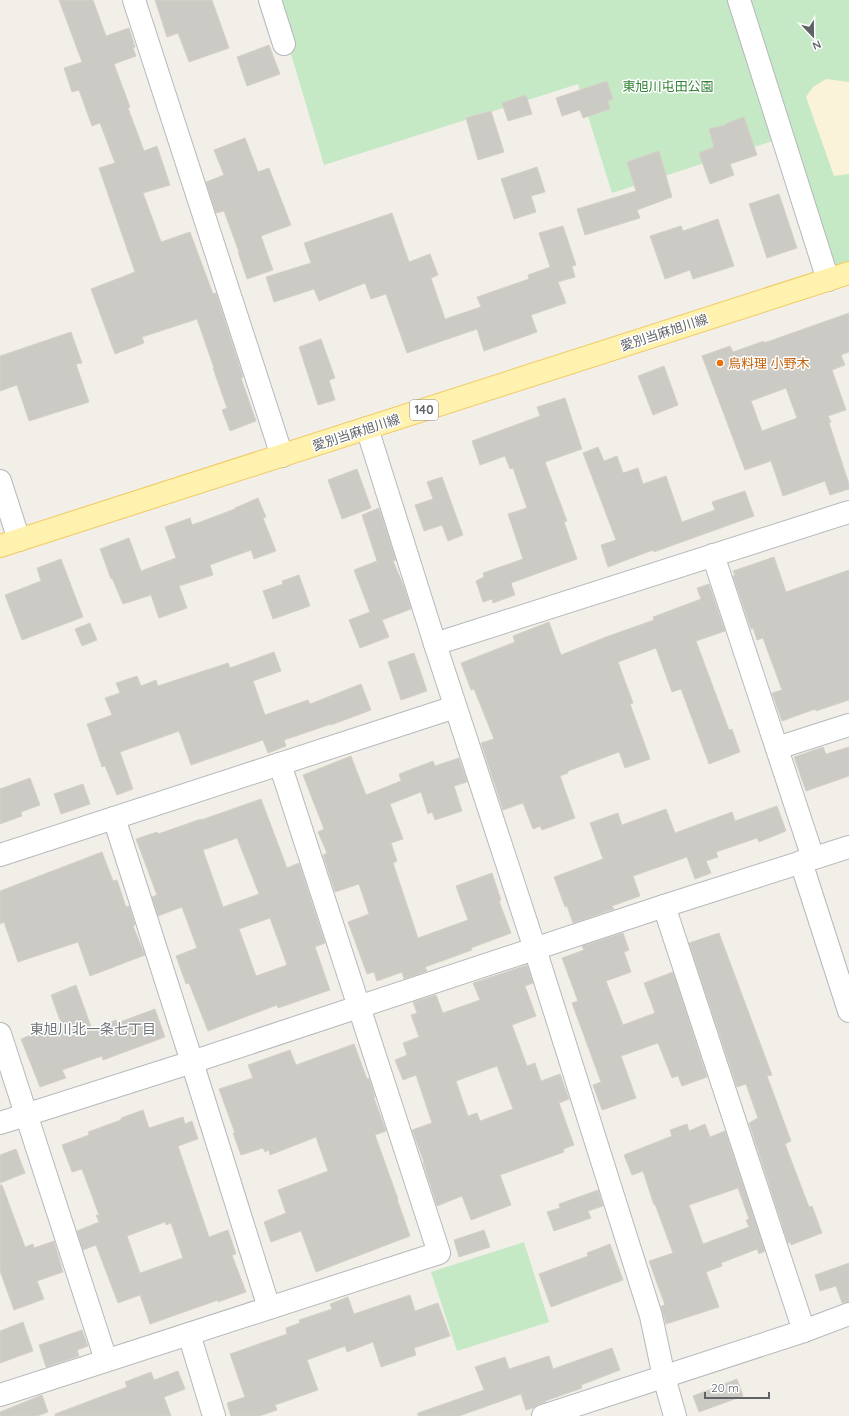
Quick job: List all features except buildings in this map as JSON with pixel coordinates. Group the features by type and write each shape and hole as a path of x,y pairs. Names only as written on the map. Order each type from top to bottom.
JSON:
{"main road":[{"name":"愛別当麻旭川線","path":"9,543 849,273"}],"street":[{"path":"134,0 282,456"},
{"path":"270,0 284,44"},
{"path":"738,0 828,280"},
{"path":"367,428 651,1316 664,1377 675,1416"},
{"path":"0,481 9,543"},
{"path":"435,644 849,512"},
{"path":"713,555 777,748 849,1011"},
{"path":"0,855 455,707"},
{"path":"777,748 849,725"},
{"path":"0,1395 439,1252 280,764"},
{"path":"114,818 269,1308"},
{"path":"0,1123 192,1062 664,906 849,847"},
{"path":"664,906 804,1331"},
{"path":"0,1034 106,1360"},
{"path":"543,1416 804,1331 849,1314"},
{"path":"189,1334 214,1416"}],"green space":[{"name":"東旭川屯田公園","path":"275,0 849,0 849,273 828,280 782,138 612,193 578,84 324,165"},
{"path":"524,1242 549,1322 457,1351 431,1272"}],"sand":[{"path":"826,79 849,82 849,174 834,176 806,97 813,87"}],"place":[{"name":"鳥料理 小野木","path":"720,363"}],"district":[{"name":"東旭川北一条七丁目","path":"93,1029"}]}
